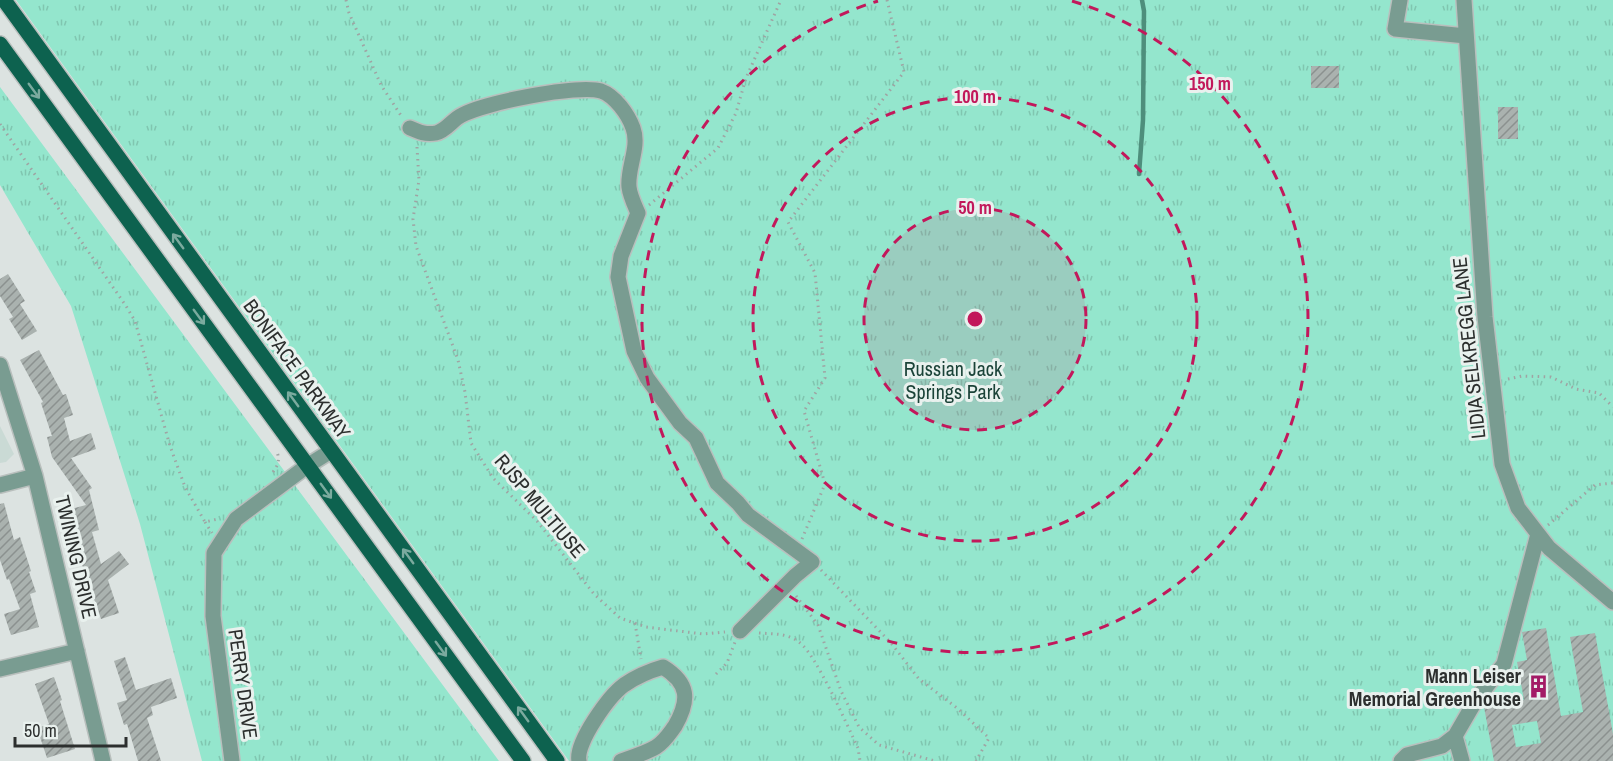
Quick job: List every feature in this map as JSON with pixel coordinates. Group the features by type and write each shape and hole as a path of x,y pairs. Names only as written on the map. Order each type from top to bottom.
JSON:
{"main road":[{"name":"BONIFACE PARKWAY","path":"4,0 558,761"},
{"path":"0,44 523,761"}],"street":[{"path":"1400,0 1395,29 1467,41"},
{"name":"LIDIA SELKREGG LANE","path":"1464,0 1485,317 1502,464 1518,508 1549,548 1613,602"},
{"path":"410,128 422,134 438,133 461,115 493,103 586,89 603,92 617,102 633,127 635,138 629,188 638,213 621,256 618,277 634,351 643,369 680,423 696,438 717,483 738,502 748,515 812,562 740,631"},
{"name":"TWINING DRIVE","path":"0,365 35,476 103,761"},
{"name":"PERRY DRIVE","path":"232,761 213,616 214,553 236,519 331,451"},
{"path":"0,485 35,476"},
{"path":"1401,761 1407,755 1442,746 1455,736 1476,700 1504,664 1538,534"},
{"path":"0,669 77,651"},
{"path":"579,761 578,754 590,729 622,686 645,672 663,666 675,674 684,687 685,702 679,719 667,739 656,747 621,761"},
{"path":"1455,736 1462,761"}],"path":[{"name":"RJSP MULTIUSE","path":"346,0 349,13 381,85 410,128 419,150 419,180 413,219 416,246 458,360 465,392 471,443 493,478 537,521 594,594 620,618 646,627 703,634 740,631 785,635 801,643 821,674 858,748 860,761"},
{"path":"638,213 718,148 736,113 746,78 781,0"},
{"path":"797,551 825,484 804,411 825,378 815,273 788,222 904,72 887,0"},
{"path":"0,124 135,321 170,446 185,487 205,522 223,518"},
{"path":"1508,379 1521,376 1551,377 1576,389 1599,393 1613,407"},
{"path":"268,478 278,466 277,452"},
{"path":"1538,534 1595,485 1613,483"},
{"path":"812,562 891,643 919,679 957,708 989,738 976,761"},
{"path":"789,583 799,601 818,625 841,691 859,728 879,745 935,761"},
{"path":"635,623 645,672"},
{"path":"717,674 727,663 740,631"}],"shaded area":[{"path":"0,426 14,454 6,462 0,463"}],"green space":[{"name":"Russian Jack Springs Park","path":"16,0 1613,0 1613,761 569,761"},
{"path":"0,87 499,761 202,761 140,524 71,306 0,185"}],"building":[{"path":"1311,66 1339,66 1339,88 1311,88"},
{"path":"1498,107 1518,107 1518,139 1498,139"},
{"path":"8,274 25,301 20,304 37,331 22,340 9,319 13,317 0,296 0,279"},
{"path":"39,350 63,395 66,394 73,415 64,418 70,441 91,433 96,449 71,458 92,488 89,490 99,530 92,532 101,564 119,551 129,564 108,580 119,613 101,619 79,556 83,555 71,509 86,505 52,457 47,437 52,436 41,403 43,402 20,360"},
{"path":"4,503 14,540 20,537 31,571 29,572 36,592 30,594 39,627 11,635 4,614 20,609 0,560 0,504"},
{"name":"Mann Leiser Memorial Greenhouse","path":"1546,628 1561,716 1583,712 1570,637 1595,633 1613,734 1613,761 1494,761 1484,707 1524,700 1517,662 1527,660 1522,632","holes":["1537,721 1541,743 1516,747 1512,725"]},
{"path":"125,657 136,690 171,678 177,698 151,707 153,715 147,718 161,761 138,761 127,724 124,725 117,703 127,700 114,661"},
{"path":"54,677 75,749 47,758 37,728 49,724 35,684"}],"waterway":[{"path":"1139,174 1143,120 1144,11 1142,0"}],"place":[{"name":"Mann Leiser Memorial Greenhouse","path":"1539,687"}]}
